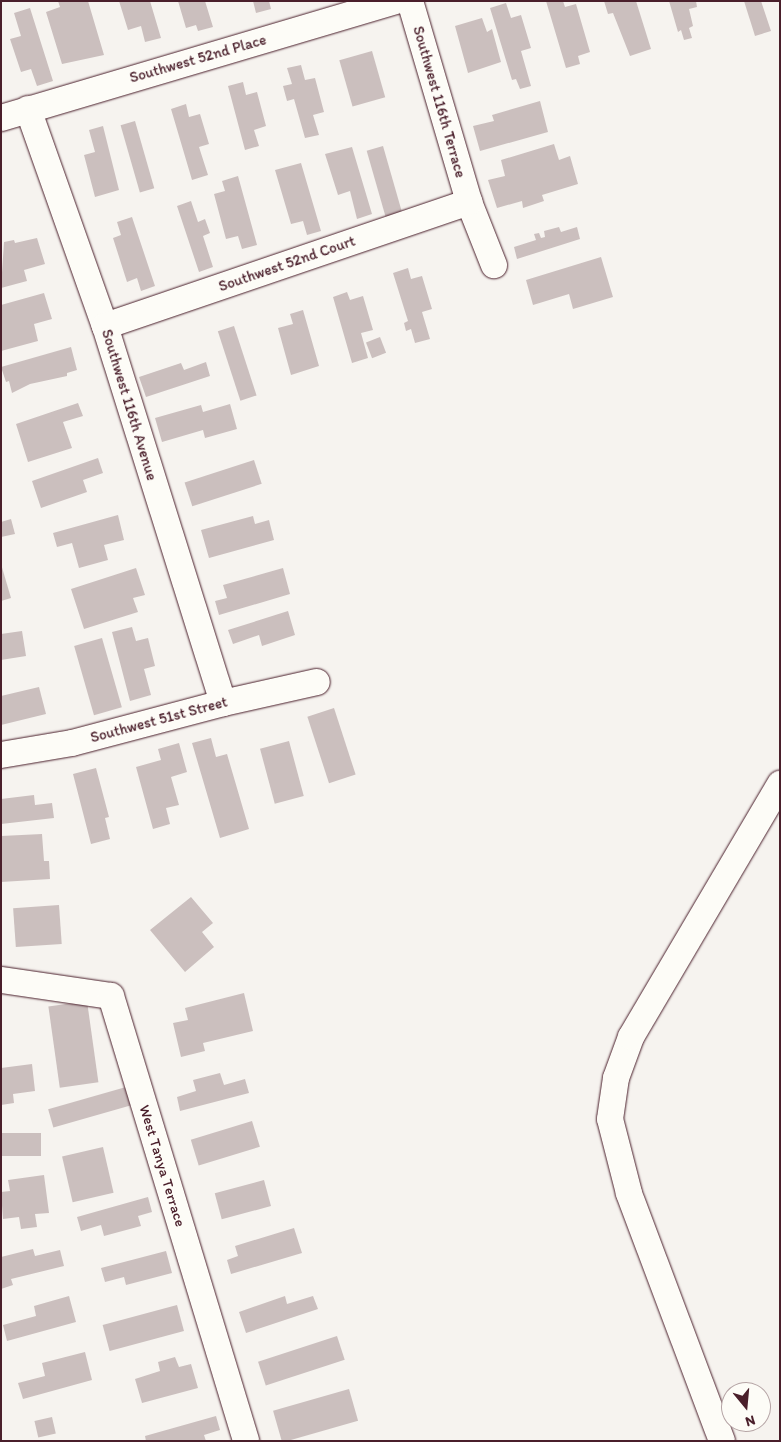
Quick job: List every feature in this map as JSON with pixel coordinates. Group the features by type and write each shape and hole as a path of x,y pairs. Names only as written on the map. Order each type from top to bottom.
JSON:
{"street":[{"name":"Southwest 52nd Place","path":"1,118 395,1"},
{"name":"Southwest 116th Terrace","path":"410,1 469,202 494,265"},
{"name":"Southwest 116th Avenue","path":"28,109 105,326 223,703"},
{"name":"Southwest 52nd Court","path":"105,326 469,202"},
{"name":"Southwest 51st Street","path":"1,755 72,743 223,703 317,682"},
{"path":"722,1441 629,1193 610,1119 616,1078 631,1038 780,784"},
{"name":"West Tanya Terrace","path":"1,980 110,996 246,1441"}],"building":[{"path":"58,1 88,1 104,55 62,64 46,12 60,7"},
{"path":"119,1 150,1 161,38 145,42 141,26 128,30"},
{"path":"178,1 205,1 213,27 198,31 196,25 186,28"},
{"path":"253,1 269,1 271,9 256,13"},
{"path":"546,1 563,1 565,7 576,4 590,52 578,56 580,64 566,68"},
{"path":"604,1 636,1 651,49 630,56 613,13 608,14"},
{"path":"669,1 696,1 697,7 689,9 693,26 689,28 692,38 684,40 681,30 678,32"},
{"path":"744,1 761,1 771,31 755,36"},
{"path":"506,3 511,18 521,15 531,48 521,51 531,86 520,89 516,79 512,80 490,8"},
{"path":"30,8 53,81 37,86 31,69 21,72 10,39 21,36 14,13"},
{"path":"482,18 487,32 492,29 501,62 468,73 455,26"},
{"path":"372,51 385,97 353,107 339,60"},
{"path":"301,65 305,80 315,78 324,112 313,115 319,135 305,138 294,99 287,101 283,86 292,84 287,68"},
{"path":"243,82 246,95 257,92 266,126 254,130 259,146 245,150 228,86"},
{"path":"540,101 548,132 480,151 473,126 494,121 492,115"},
{"path":"186,104 189,117 200,114 209,144 199,147 208,175 192,180 171,109"},
{"path":"135,121 154,188 140,192 121,125"},
{"path":"103,126 119,190 95,197 84,155 95,152 89,130"},
{"path":"554,144 559,160 570,156 578,184 542,195 544,201 523,208 522,201 497,208 488,180 505,176 501,160"},
{"path":"383,146 403,214 386,219 367,151"},
{"path":"352,147 372,214 357,219 350,191 338,195 325,154"},
{"path":"301,163 321,231 307,235 303,221 291,224 275,170"},
{"path":"238,176 257,245 242,249 238,236 226,239 214,194 225,191 222,181"},
{"path":"191,201 198,222 205,219 210,233 203,236 213,267 199,272 177,206"},
{"path":"132,217 155,286 141,291 137,278 127,282 113,238 121,235 117,222"},
{"path":"559,227 561,232 577,227 580,239 517,259 514,247 536,240 534,234 539,233 541,238 545,237 544,231"},
{"path":"37,238 45,264 24,270 27,281 1,288 4,242 14,240 15,243"},
{"path":"601,257 613,297 573,309 569,294 533,305 526,280"},
{"path":"408,268 411,279 422,276 432,309 422,312 430,339 415,343 411,329 406,331 404,323 408,321 393,273"},
{"path":"347,292 350,300 363,296 373,330 361,333 368,358 352,363 333,297"},
{"path":"44,293 52,319 34,324 38,341 1,351 1,305"},
{"path":"303,310 319,366 291,375 278,328 293,324 290,314"},
{"path":"234,326 257,395 240,401 218,331"},
{"path":"380,337 386,353 372,358 366,342"},
{"path":"71,347 77,370 67,373 67,376 30,384 12,393 9,381 6,382 1,367"},
{"path":"206,362 210,376 146,397 139,377 181,363 184,370"},
{"path":"78,403 83,416 63,422 72,448 28,462 16,424"},
{"path":"230,404 237,429 205,438 203,430 162,442 155,418 201,405 203,412"},
{"path":"98,458 103,473 83,480 87,492 41,508 32,481"},
{"path":"254,460 262,484 192,506 185,483"},
{"path":"118,515 124,540 104,545 108,560 79,568 72,543 57,547 53,533"},
{"path":"253,516 255,524 269,520 274,540 209,558 201,530"},
{"path":"11,519 15,534 1,537 1,522"},
{"path":"1,564 11,598 1,601"},
{"path":"136,568 145,595 133,598 138,612 84,629 71,589"},
{"path":"283,568 290,594 219,615 215,601 227,598 223,585"},
{"path":"288,611 295,635 262,646 259,635 233,644 228,630"},
{"path":"132,627 136,641 148,638 155,666 144,669 151,695 130,701 112,632"},
{"path":"22,631 26,656 1,660 1,634"},
{"path":"102,638 122,707 94,715 74,646"},
{"path":"39,687 46,714 1,725 1,696"},
{"path":"334,708 356,775 329,783 307,717"},
{"path":"211,738 216,757 227,754 249,829 220,838 192,743"},
{"path":"289,741 304,796 275,804 260,749"},
{"path":"179,743 187,772 171,777 179,805 166,808 170,824 153,829 136,767 161,760 158,749"},
{"path":"96,768 109,817 105,818 110,839 91,844 73,774"},
{"path":"34,795 35,805 52,803 54,818 1,824 1,799"},
{"path":"42,834 44,861 49,861 50,879 1,882 1,836"},
{"path":"191,897 213,923 202,932 214,947 185,972 150,930"},
{"path":"59,905 62,944 16,947 13,908"},
{"path":"244,993 253,1031 203,1043 205,1051 181,1057 173,1023 188,1020 185,1008"},
{"path":"87,1001 98,1082 60,1088 48,1006"},
{"path":"32,1064 35,1091 13,1094 14,1103 1,1105 1,1068"},
{"path":"220,1073 224,1085 245,1079 249,1093 180,1111 177,1097 196,1091 193,1080"},
{"path":"126,1087 131,1105 53,1128 48,1109"},
{"path":"252,1121 260,1147 199,1166 191,1140"},
{"path":"1,1133 41,1133 41,1156 1,1156"},
{"path":"103,1147 114,1193 73,1202 62,1156"},
{"path":"44,1175 49,1213 35,1214 37,1227 21,1229 19,1217 3,1219 1,1192 10,1191 8,1180"},
{"path":"264,1180 271,1206 222,1219 215,1193"},
{"path":"148,1197 152,1212 138,1216 141,1226 104,1236 101,1225 81,1231 77,1217"},
{"path":"294,1228 302,1253 231,1274 227,1260 238,1256 235,1246"},
{"path":"33,1249 35,1256 60,1250 64,1266 11,1279 13,1285 1,1289 1,1257"},
{"path":"166,1251 172,1273 126,1285 124,1277 105,1282 101,1268"},
{"path":"69,1296 76,1322 7,1341 3,1325 36,1316 34,1306"},
{"path":"285,1296 287,1304 313,1296 318,1309 246,1333 239,1312"},
{"path":"177,1305 184,1331 110,1351 103,1325"},
{"path":"337,1336 345,1360 266,1385 258,1362"},
{"path":"85,1352 92,1380 23,1399 18,1383 45,1376 42,1363"},
{"path":"175,1357 179,1367 191,1364 198,1388 142,1403 135,1379 160,1371 158,1362"},
{"path":"349,1389 358,1421 282,1441 273,1411"},
{"path":"216,1416 220,1430 204,1435 206,1441 146,1441 145,1436"},
{"path":"52,1417 56,1434 38,1438 34,1421"}]}
